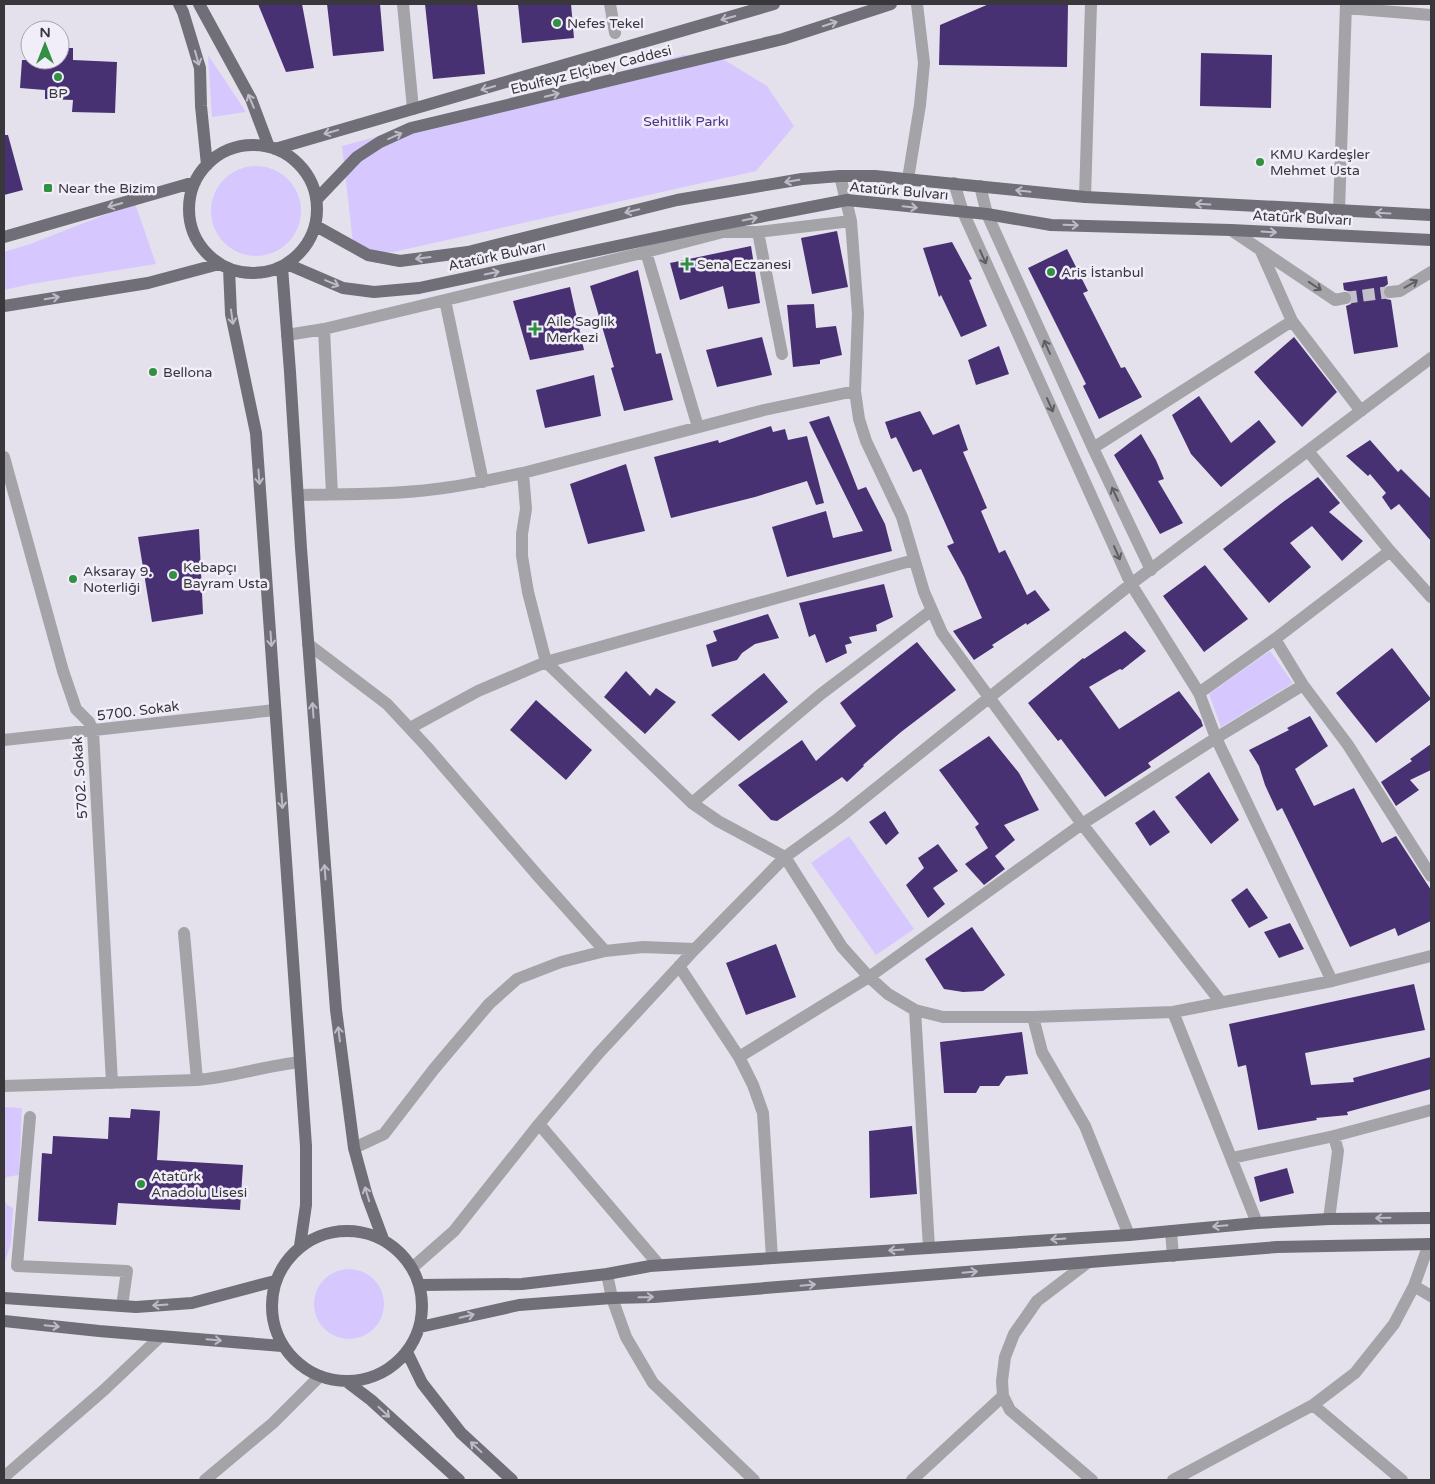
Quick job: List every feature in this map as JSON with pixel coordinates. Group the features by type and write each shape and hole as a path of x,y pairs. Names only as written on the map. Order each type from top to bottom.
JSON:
{"main road":[{"path":"179,4 200,68 201,106 207,165"},
{"path":"199,4 251,99 272,148"},
{"name":"Ebulfeyz Elçibey Caddesi","path":"272,148 414,109 774,4"},
{"name":"Ebulfeyz Elçibey Caddesi","path":"317,199 357,157 380,142 411,128 783,39 884,5"},
{"path":"252,145 272,148 287,155 302,168 314,186 318,212 316,226 311,239 303,250 285,266 256,274 242,273 224,266 200,246 192,227 189,208 191,195 195,182 207,165 220,154 252,145"},
{"name":"Atatürk Bulvarı","path":"316,226 368,255 400,261 468,252 677,200 802,179 840,176 875,176 1085,197 1431,215"},
{"path":"4,237 195,182"},
{"name":"Atatürk Bulvarı","path":"285,266 343,288 374,292 418,288 702,228 847,200 987,214 1051,224 1231,230 1431,240"},
{"path":"4,306 148,283 224,266"},
{"path":"224,266 231,314 256,433 306,1146 306,1205 300,1246"},
{"path":"285,266 287,335 308,644 336,1010 354,1148 367,1196 383,1240"},
{"path":"420,1285 522,1284 607,1274 659,1265 1129,1235 1257,1223 1329,1219 1431,1218"},
{"path":"349,1230 383,1240 398,1250 412,1268 420,1285 422,1316 420,1327 407,1352 397,1362 374,1376 346,1381 320,1376 299,1364 282,1346 273,1325 271,1303 275,1281 283,1265 300,1246 325,1233 349,1230"},
{"path":"420,1327 519,1305 654,1297 1277,1247 1430,1244"},
{"path":"4,1298 136,1307 192,1303 275,1281"},
{"path":"4,1321 282,1346"},
{"path":"407,1352 422,1383 461,1432 512,1480"},
{"path":"346,1381 371,1400 459,1480"}],"street":[{"path":"403,4 414,109"},
{"path":"610,4 615,33"},
{"path":"908,180 920,105 924,64 917,4"},
{"path":"1085,197 1091,4"},
{"path":"1339,211 1346,6 1431,14"},
{"path":"840,176 851,220 858,314 855,391 859,419 866,441 902,517 914,560 942,634 1082,824 1220,1001"},
{"path":"954,184 963,212 1131,584 1199,692 1216,738 1332,981"},
{"path":"980,186 987,214 1093,448 1151,570"},
{"path":"287,335 324,329 723,232 758,232 851,220"},
{"path":"1231,230 1335,300 1345,298"},
{"path":"758,232 782,354"},
{"path":"1260,249 1292,321 1361,411"},
{"path":"646,252 698,427"},
{"path":"1390,292 1400,291 1431,272"},
{"path":"445,300 483,482"},
{"path":"1093,448 1292,321"},
{"path":"324,329 332,494"},
{"path":"412,1268 454,1231 539,1124 598,1054 695,949 785,857 839,818 1131,584 1431,358"},
{"path":"298,495 428,490 483,482 764,410 855,391"},
{"path":"1308,451 1390,551 1431,597"},
{"name":"5702. Sokak","path":"4,458 63,671 76,710 89,722 93,731 112,1083"},
{"path":"523,473 526,509 522,534 522,556 528,592 546,662 692,803 718,821 785,857 842,946 869,977 888,994 915,1010 943,1017 1033,1017 1173,1012 1220,1001 1332,981 1431,956"},
{"path":"1199,692 1274,639 1390,551"},
{"path":"410,728 478,691 546,662 914,560"},
{"path":"692,803 821,694 932,610"},
{"path":"1274,639 1304,685 1348,745 1431,876"},
{"path":"308,644 387,704 605,951"},
{"path":"739,1057 869,977 1082,824 1216,738 1304,685"},
{"name":"5700. Sokak","path":"4,740 275,710"},
{"path":"184,933 196,1080"},
{"path":"354,1148 384,1134 434,1069 489,1004 518,979 561,962 605,951 643,947 695,949"},
{"path":"679,966 739,1057 753,1085 763,1113 772,1258"},
{"path":"915,1010 929,1248"},
{"path":"1173,1012 1257,1223"},
{"path":"1033,1017 1042,1052 1085,1126 1129,1235"},
{"path":"4,1086 196,1080 300,1062"},
{"path":"1232,1158 1334,1136 1431,1110"},
{"path":"30,1117 17,1266 127,1271 122,1306"},
{"path":"539,1124 659,1265"},
{"path":"1329,1219 1338,1151 1334,1136"},
{"path":"1170,1231 1173,1256"},
{"path":"1173,1480 1313,1405 1355,1373 1394,1324 1414,1286 1430,1244"},
{"path":"1087,1263 1037,1301 1014,1334 1004,1357 1002,1381 1003,1396 1010,1410 1092,1480"},
{"path":"607,1274 612,1298 626,1338 653,1383 754,1480"},
{"path":"1414,1286 1431,1296"},
{"path":"4,1477 104,1390 161,1336"},
{"path":"205,1480 273,1423 320,1376"},
{"path":"912,1480 1003,1396"},
{"path":"1313,1405 1402,1480"}],"green space":[{"path":"208,55 246,112 212,117"},
{"name":"Sehitlik Parkı","path":"683,55 718,56 767,86 794,126 756,171 393,252 354,252 342,146"},
{"path":"247,166 265,166 281,173 294,186 301,202 301,220 294,236 281,249 265,256 247,256 231,249 218,236 211,220 211,202 218,186 231,173"},
{"path":"135,203 156,264 4,290 4,252 30,244"},
{"path":"1270,651 1293,683 1221,727 1209,694"},
{"path":"849,836 914,929 876,955 811,863"},
{"path":"4,1107 22,1108 19,1175 6,1177 4,1187"},
{"path":"4,1197 6,1204 13,1208 11,1244 4,1264"},
{"path":"349,1269 362,1272 374,1279 381,1291 384,1304 381,1317 374,1329 362,1336 349,1339 336,1336 324,1329 317,1317 314,1304 317,1291 324,1279 336,1272"}],"building":[{"path":"258,4 302,4 314,68 286,72"},
{"path":"327,4 380,4 384,51 333,56"},
{"path":"425,4 477,4 485,74 433,79"},
{"path":"518,4 571,4 574,38 522,43"},
{"path":"989,4 1068,4 1067,67 939,65 940,25"},
{"path":"70,48 73,48 73,60 117,62 115,113 72,112 73,100 45,99 45,90 20,88 21,70 70,70"},
{"path":"1201,53 1272,55 1271,108 1200,106"},
{"path":"4,135 8,135 23,190 4,195"},
{"path":"837,231 848,287 812,294 801,238"},
{"path":"952,242 972,279 969,280 987,326 961,337 941,295 939,297 923,248"},
{"path":"751,246 760,303 728,309 723,286 680,300 670,263"},
{"path":"1067,249 1088,291 1083,293 1121,368 1125,367 1142,397 1099,419 1083,386 1086,384 1028,268"},
{"path":"638,270 656,354 661,353 673,400 624,411 611,368 614,367 590,286"},
{"path":"1387,276 1388,284 1383,288 1382,293 1386,299 1391,300 1398,347 1354,354 1346,306 1351,304 1353,297 1351,292 1344,290 1343,283"},
{"path":"570,287 584,350 530,360 513,301"},
{"path":"814,304 816,328 836,326 842,355 820,360 820,364 793,367 787,305"},
{"path":"762,337 772,375 717,387 706,350"},
{"path":"1294,337 1337,392 1302,427 1254,372"},
{"path":"999,346 1009,374 976,385 968,360"},
{"path":"594,375 601,416 545,428 536,390"},
{"path":"1199,396 1231,443 1259,420 1276,442 1221,487 1191,454 1172,415"},
{"path":"920,411 933,435 959,424 968,450 963,452 987,508 981,511 999,553 1005,550 1027,595 1035,590 1050,610 992,645 994,647 974,660 953,631 982,618 964,577 947,546 954,543 921,469 913,472 896,437 891,439 885,422"},
{"path":"829,416 858,490 866,487 885,524 892,551 787,577 772,527 826,511 833,538 863,531 809,422"},
{"path":"771,426 773,432 785,429 788,440 807,436 824,503 816,505 807,481 755,497 671,518 654,457 718,440 719,443"},
{"path":"1141,434 1156,460 1164,479 1158,481 1183,523 1160,534 1114,455"},
{"path":"1370,440 1398,472 1401,469 1431,499 1431,541 1399,504 1391,510 1382,497 1386,493 1370,474 1368,476 1346,456"},
{"path":"626,464 645,531 588,544 570,484"},
{"path":"1318,477 1340,503 1329,512 1363,541 1342,561 1312,526 1290,543 1311,567 1269,603 1223,549"},
{"name":"Kebapçı Bayram Usta","path":"199,529 203,614 152,622 138,537"},
{"path":"1205,565 1248,619 1204,652 1163,596"},
{"path":"884,584 893,617 876,625 877,631 849,637 852,643 845,645 847,653 826,663 815,634 809,637 799,603"},
{"path":"768,614 779,638 755,644 742,653 737,660 712,667 706,645 717,641 713,631"},
{"path":"1125,631 1146,651 1122,670 1120,669 1089,687 1119,729 1179,691 1201,720 1203,726 1148,763 1151,767 1105,797 1061,739 1058,741 1028,703 1083,658"},
{"path":"917,642 956,690 901,732 863,765 847,782 842,777 777,821 771,820 738,785 802,740 816,761 856,726 840,703"},
{"path":"1392,648 1431,699 1376,743 1336,693"},
{"path":"626,671 650,696 656,688 676,702 645,734 604,697"},
{"path":"764,673 788,702 739,741 711,715"},
{"path":"536,700 592,750 566,780 510,730"},
{"path":"1310,716 1328,746 1295,769 1314,806 1354,788 1382,843 1396,836 1431,890 1431,921 1398,936 1395,928 1350,947 1282,808 1277,811 1259,766 1249,750 1289,730 1287,728"},
{"path":"989,736 1019,773 1039,810 1004,825 1015,840 995,856 1005,869 984,885 965,864 988,848 975,827 979,824 939,770"},
{"path":"1431,744 1431,770 1410,780 1419,790 1396,806 1381,782 1412,761 1410,759"},
{"path":"1209,772 1239,820 1211,844 1175,797"},
{"path":"1154,810 1170,832 1150,846 1135,823"},
{"path":"885,811 899,833 886,845 869,822"},
{"path":"938,844 958,871 933,888 945,904 928,918 906,885 924,868 918,858"},
{"path":"1247,888 1268,918 1249,928 1231,900"},
{"path":"1290,923 1304,949 1279,958 1264,932"},
{"path":"972,927 1005,975 983,991 963,992 944,989 925,959"},
{"path":"776,944 796,997 746,1015 726,963"},
{"path":"1414,984 1425,1030 1305,1053 1311,1085 1354,1082 1353,1078 1431,1057 1431,1089 1347,1112 1348,1115 1316,1118 1317,1120 1258,1130 1246,1065 1238,1067 1229,1024"},
{"path":"1022,1032 1028,1074 1006,1076 999,1086 980,1086 976,1093 944,1093 940,1042"},
{"name":"Atatürk Anadolu Lisesi","path":"131,1109 160,1111 157,1160 243,1165 240,1210 118,1203 116,1225 38,1221 42,1153 52,1154 53,1136 108,1139 109,1117 130,1118"},
{"path":"912,1126 917,1194 870,1198 869,1131"},
{"path":"1287,1168 1294,1193 1260,1202 1254,1177"}],"tunnel":[{"path":"1345,298 1390,292"}],"place":[{"name":"Nefes Tekel","path":"557,23"},
{"name":"BP","path":"58,77"},
{"name":"KMU Kardeşler Mehmet Usta","path":"1260,162"},
{"name":"Near the Bizim","path":"48,188"},
{"name":"Sena Eczanesi","path":"687,264"},
{"name":"Aris İstanbul","path":"1051,272"},
{"name":"Aile Saglik Merkezi","path":"535,329"},
{"name":"Bellona","path":"153,372"},
{"name":"Kebapçı Bayram Usta","path":"173,575"},
{"name":"Aksaray 9. Noterliği","path":"73,579"},
{"name":"Atatürk Anadolu Lisesi","path":"141,1184"}]}
